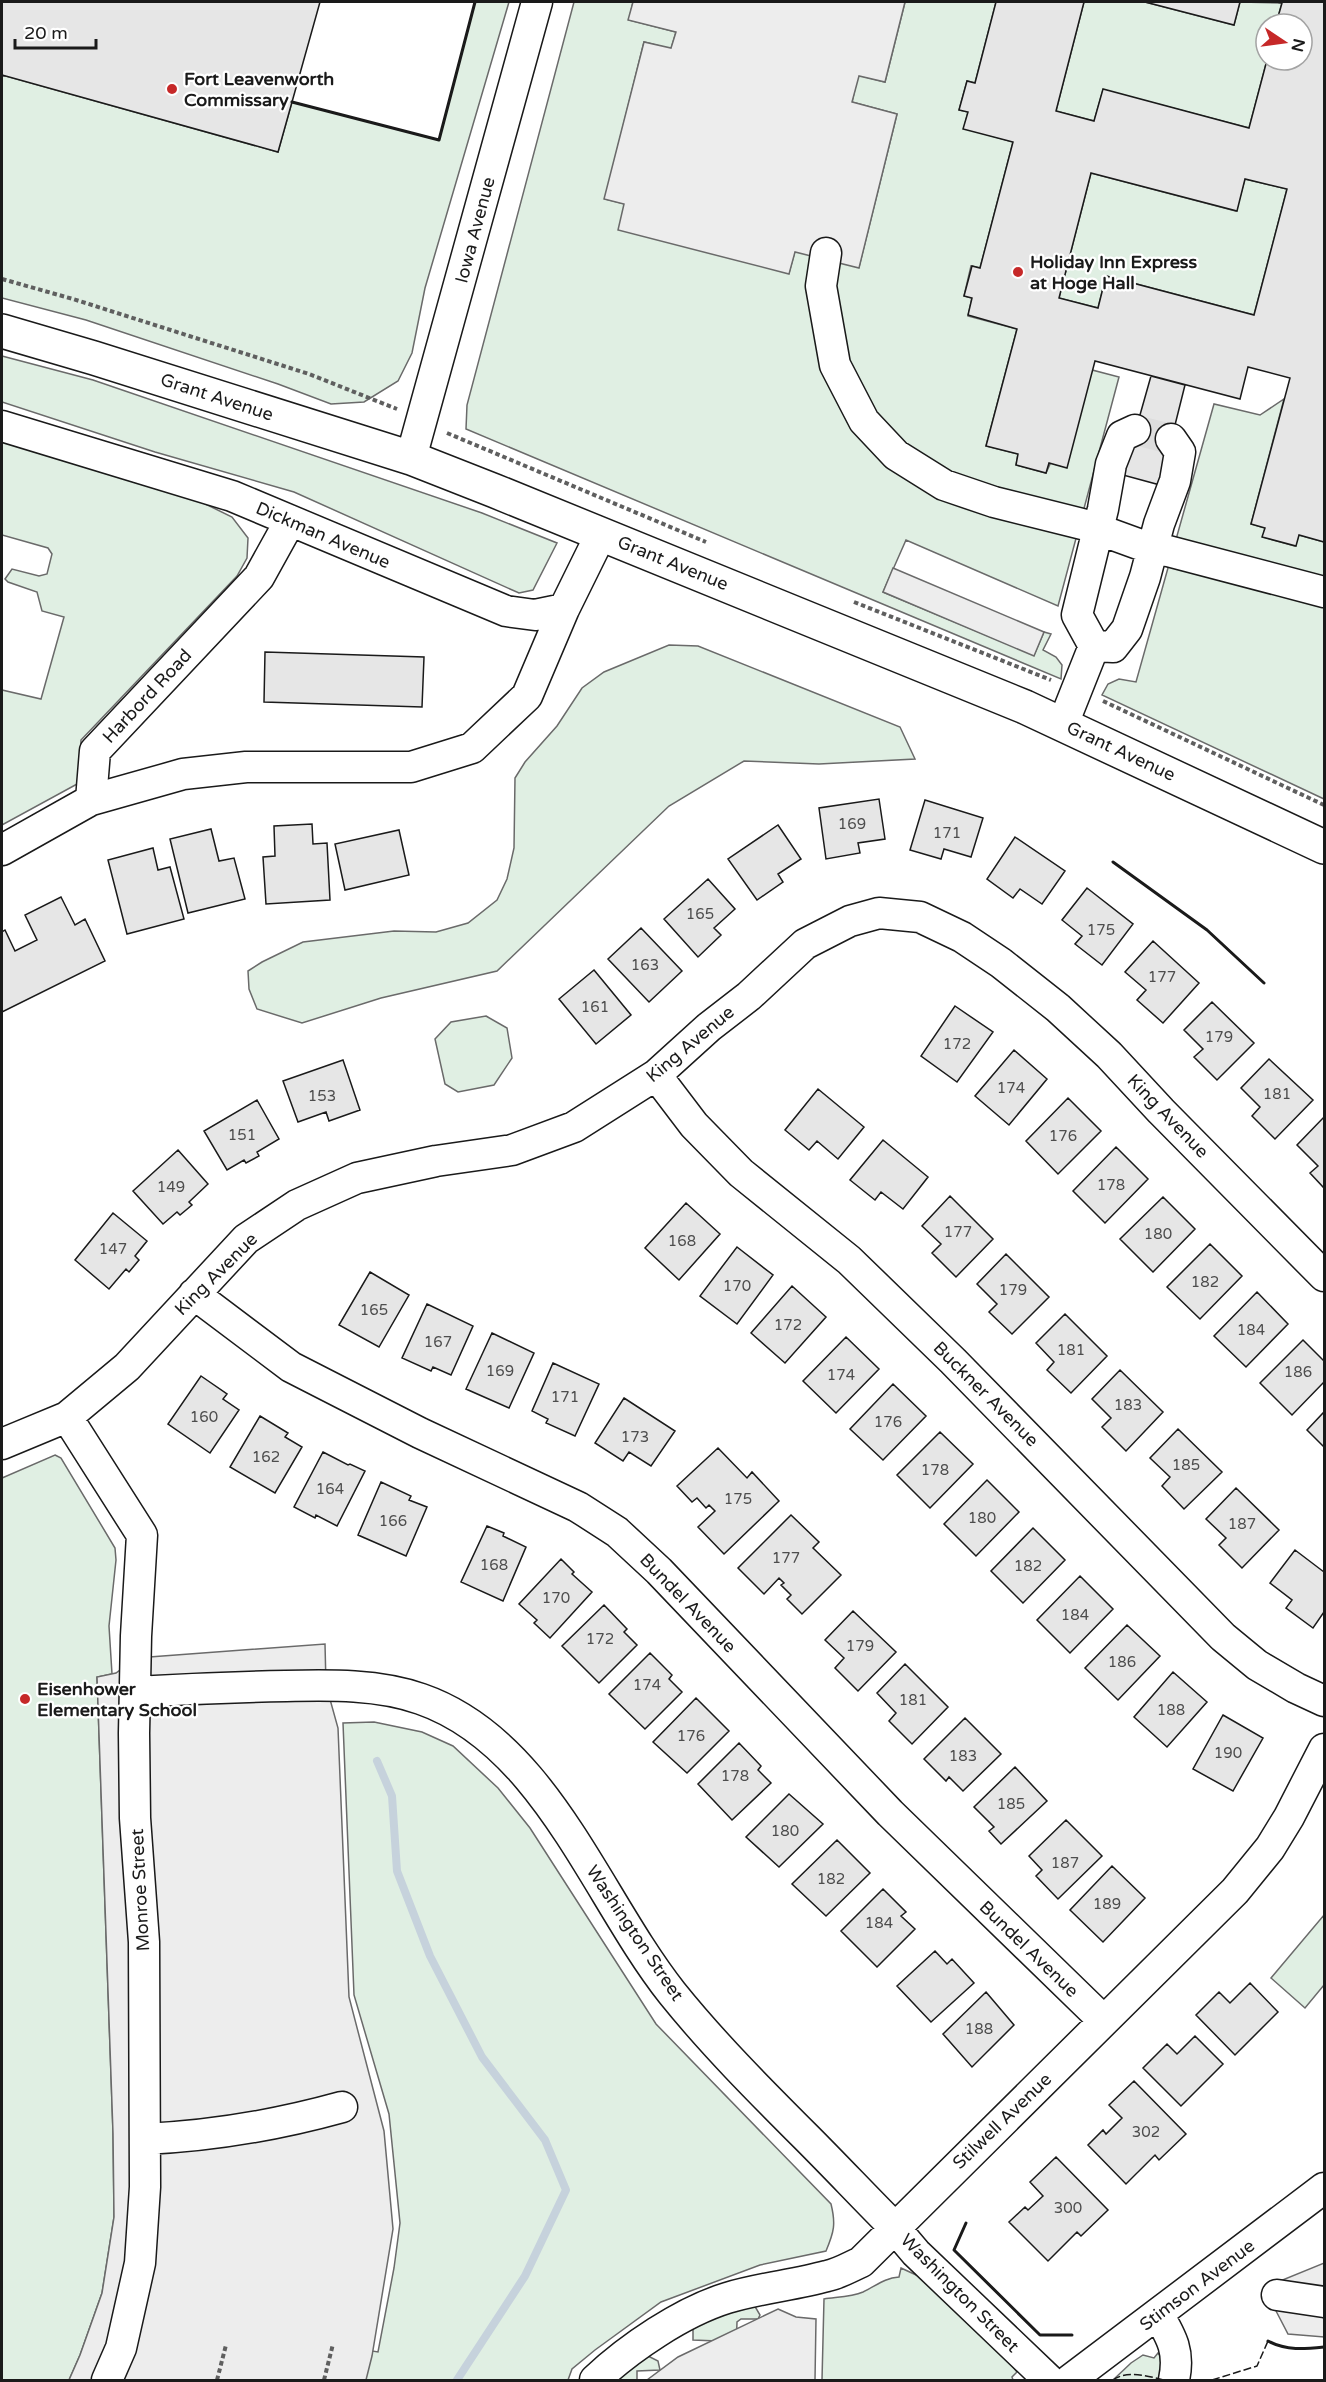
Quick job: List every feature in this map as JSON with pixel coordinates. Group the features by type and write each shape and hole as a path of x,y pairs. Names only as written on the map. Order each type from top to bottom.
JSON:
{"main road":[{"name":"Grant Avenue","path":"2,331 411,458 873,643 1063,723 1324,848"}],"street":[{"name":"Iowa Avenue","path":"411,458 537,2"},
{"path":"826,253 820,286 835,365 864,421 896,455 945,485 994,502 1086,525 1152,549 1168,551 1324,592"},
{"name":"Dickman Avenue","path":"2,426 232,496 506,611 535,615 564,609"},
{"path":"1094,646 1077,615 1098,530 1111,464 1122,436 1135,430"},
{"path":"1094,646 1113,647 1127,629 1175,481 1180,452 1171,439"},
{"name":"Harbord Road","path":"91,800 95,751 259,577 290,521"},
{"path":"2,850 91,800 183,774 246,767 411,767 472,748 527,696 564,609 601,534"},
{"path":"1063,723 1094,646"},
{"name":"King Avenue","path":"2,1444 67,1417 126,1367 246,1239 297,1205 357,1178 436,1161 512,1150 574,1127 656,1075 709,1027 749,996 805,944 850,921 879,914 920,917 962,937 1001,963 1058,1008 1109,1055 1324,1276"},
{"name":"Buckner Avenue","path":"656,1075 694,1125 741,1173 849,1260 889,1298 1066,1474 1223,1637 1257,1665 1324,1701"},
{"name":"Bundel Avenue","path":"194,1294 291,1367 420,1433 578,1507 617,1532 659,1571 890,1813 1102,2020"},
{"name":"Monroe Street","path":"67,1417 142,1535 135,1692 135,1818 144,1942 145,2187 140,2263 121,2348 107,2380"},
{"name":"Washington Street","path":"135,1692 213,1687 326,1685 386,1691 420,1698 448,1711 481,1731 512,1759 548,1803 671,1992 745,2075 894,2227 916,2253 1049,2380"},
{"name":"Stilwell Avenue","path":"595,2380 627,2353 699,2310 727,2298 829,2276 861,2262 1102,2020 1190,1938 1235,1891 1270,1848 1289,1817 1324,1749"},
{"path":"145,2139 194,2137 242,2130 342,2107"},
{"name":"Stimson Avenue","path":"1070,2380 1324,2188"},
{"path":"1277,2295 1324,2302"},
{"path":"1158,2314 1174,2342 1177,2366 1174,2380"}],"path":[{"path":"324,2380 333,2344"},
{"path":"217,2380 226,2345"}],"green space":[{"path":"475,2 509,2 425,288 412,353 398,381 364,402 331,404 86,320 2,298 2,75 278,152 292,102 439,140"},
{"path":"574,2 633,2 629,20 676,32 671,49 644,42 605,199 625,204 789,273 795,251 859,267 897,114 852,102 858,75 885,82 905,2 996,2 975,83 967,81 959,110 968,112 964,128 1013,142 980,268 971,266 964,296 972,298 968,316 1017,329 986,446 1018,454 1016,465 1046,473 1092,370 1119,377 1058,606 906,540 883,592 1034,655 1044,632 1051,634 1043,650 1056,657 1062,665 1061,679 466,429 467,405"},
{"path":"1084,2 1145,2 1234,25 1240,2 1282,3 1279,12 1254,12 1254,72 1264,72 1249,128 1103,90 1094,121 1056,111"},
{"path":"1091,173 1236,211 1245,179 1287,189 1254,315 1106,276 1098,308 1059,298"},
{"path":"2,356 93,380 482,513 557,543 533,590 519,593 294,492 155,452 2,402"},
{"path":"1284,399 1251,524 1265,528 1263,537 1295,546 1299,535 1324,542 1324,799 1102,695 1108,684 1119,679 1136,682 1214,404 1260,415"},
{"path":"2,439 189,496 232,517 248,538 247,558 237,576 81,740 79,783 2,825 2,690 41,699 64,617 42,611 37,592 5,579 12,569 39,576 47,574 52,554 48,548 2,535"},
{"path":"669,645 698,646 900,727 915,759 819,764 744,761 669,806 497,971 381,998 302,1023 257,1009 249,989 248,971 303,942 394,931 436,932 468,923 497,900 507,879 514,848 515,778 525,762 557,726 582,688 604,672"},
{"path":"486,1016 507,1028 512,1058 494,1085 458,1092 445,1084 435,1039 451,1022"},
{"path":"55,1455 61,1458 115,1548 116,1560 109,1626 112,1674 97,1677 114,2217 102,2293 69,2380 2,2380 2,1478"},
{"path":"374,1722 422,1732 453,1746 498,1788 530,1828 656,2024 831,2204 833,2228 826,2251 760,2265 661,2302 572,2369 568,2380 328,2380 348,2347 378,2352 400,2223 389,2114 354,1995 343,1723"},
{"path":"1324,1915 1324,1985 1305,2008 1271,1978"},
{"path":"901,2268 927,2280 1007,2359 1017,2372 1012,2377 1013,2380 822,2380 824,2299 863,2292 884,2281 899,2277"},
{"path":"753,2303 760,2315 758,2319 741,2319 737,2322 735,2380 717,2341 693,2340 693,2326"},
{"path":"1158,2353 1165,2362 1166,2372 1159,2380 1113,2380 1143,2355 1154,2358"},
{"path":"648,2356 658,2361 660,2370 637,2371 637,2380 611,2380 630,2363"}],"shaded area":[{"path":"633,2 905,2 885,82 859,76 852,102 897,114 859,268 795,252 789,274 618,230 624,204 604,199 644,42 671,48 676,32 628,20"},
{"path":"893,568 1044,632 1034,656 883,592"},
{"path":"325,1644 326,1685 338,1728 349,1997 384,2131 393,2229 366,2380 69,2380 102,2293 114,2217 97,1677 116,1673 136,1658"},
{"path":"1324,2263 1324,2337 1288,2334 1275,2309 1280,2281"},
{"path":"778,2309 796,2317 816,2319 815,2380 647,2380 678,2357"}],"building":[{"name":"Fort Leavenworth Commissary","path":"2,2 320,2 278,152 2,75"},
{"name":"Holiday Inn Express at Hoge Hall","path":"996,2 1084,2 1056,111 1094,121 1103,89 1249,128 1264,72 1314,72 1314,12 1279,12 1282,3 1276,2 1324,2 1324,542 1299,535 1296,546 1262,537 1265,528 1251,524 1290,378 1248,367 1240,399 1095,361 1067,468 1049,463 1046,473 1016,465 1018,454 986,446 1017,329 968,315 972,298 964,296 972,266 980,268 1013,142 963,129 968,112 959,110 967,81 975,83","holes":["1091,173 1237,211 1245,179 1287,189 1254,315 1106,276 1098,308 1059,298"]},
{"path":"1145,2 1240,2 1234,25"},
{"path":"1151,376 1185,385 1160,485 1123,475"},
{"path":"265,652 424,657 422,707 264,702"},
{"path":"879,799 885,839 858,843 860,853 826,859 819,808"},
{"path":"925,800 983,818 971,857 944,849 941,859 910,850"},
{"path":"312,824 313,844 327,843 330,900 266,904 263,857 275,856 274,826"},
{"path":"778,825 801,859 778,874 783,882 757,900 728,859"},
{"path":"211,829 219,861 234,858 245,899 188,913 170,839"},
{"path":"399,830 409,875 345,890 335,844"},
{"path":"1015,837 1065,871 1042,904 1020,889 1013,898 987,879"},
{"path":"153,848 158,870 170,867 184,919 127,934 108,860"},
{"path":"708,879 735,909 714,928 721,935 698,957 664,919"},
{"path":"1087,888 1133,924 1102,965 1075,944 1082,936 1062,920"},
{"path":"61,897 75,925 85,919 105,961 2,1012 2,932 5,930 15,951 37,940 25,915"},
{"path":"641,928 682,971 649,1002 608,959"},
{"path":"1153,941 1199,983 1163,1023 1137,1000 1146,990 1125,972"},
{"path":"594,970 631,1015 596,1044 559,999"},
{"path":"1212,1002 1254,1043 1217,1080 1194,1057 1203,1049 1184,1030"},
{"path":"955,1006 993,1032 957,1082 921,1056"},
{"path":"1014,1050 1047,1079 1009,1125 975,1096"},
{"path":"1269,1059 1313,1100 1275,1139 1252,1116 1260,1107 1241,1088"},
{"path":"343,1060 360,1110 329,1121 326,1112 298,1122 283,1081"},
{"path":"818,1089 864,1127 838,1159 817,1141 809,1150 785,1130"},
{"path":"1068,1098 1101,1131 1058,1174 1026,1141"},
{"path":"257,1100 279,1139 257,1152 259,1156 246,1163 244,1160 227,1170 204,1131"},
{"path":"1324,1117 1324,1188 1310,1173 1318,1166 1297,1145"},
{"path":"883,1140 928,1177 903,1209 881,1192 875,1200 850,1180"},
{"path":"1116,1147 1148,1179 1105,1223 1073,1191"},
{"path":"178,1150 208,1184 189,1202 192,1205 180,1215 177,1212 163,1224 133,1191"},
{"path":"950,1196 993,1239 956,1277 932,1253 941,1244 922,1226"},
{"path":"1163,1197 1195,1229 1153,1272 1120,1239"},
{"path":"686,1203 720,1234 679,1280 645,1248"},
{"path":"113,1213 147,1241 135,1256 139,1260 129,1272 126,1269 109,1289 75,1260"},
{"path":"1210,1244 1242,1276 1200,1319 1167,1287"},
{"path":"737,1247 773,1275 737,1324 700,1296"},
{"path":"1006,1254 1049,1297 1012,1334 989,1312 997,1304 977,1284"},
{"path":"370,1272 409,1295 379,1347 339,1325"},
{"path":"792,1286 826,1317 785,1363 751,1333"},
{"path":"1257,1292 1288,1324 1246,1367 1214,1336"},
{"path":"427,1304 473,1326 451,1375 433,1367 431,1371 402,1358"},
{"path":"1065,1314 1107,1356 1071,1393 1047,1370 1054,1362 1036,1343"},
{"path":"492,1333 534,1353 509,1408 466,1389"},
{"path":"846,1337 879,1369 836,1413 803,1381"},
{"path":"1303,1340 1324,1361 1324,1382 1292,1415 1260,1383"},
{"path":"553,1363 599,1384 575,1436 546,1423 548,1419 532,1411"},
{"path":"1120,1370 1163,1412 1126,1451 1102,1427 1111,1418 1092,1399"},
{"path":"201,1376 227,1394 223,1399 239,1410 210,1453 168,1424"},
{"path":"893,1384 926,1416 883,1460 850,1429"},
{"path":"624,1398 675,1431 651,1466 629,1452 623,1461 595,1443"},
{"path":"1324,1412 1324,1447 1307,1430"},
{"path":"260,1416 288,1433 285,1437 302,1447 275,1493 230,1467"},
{"path":"1178,1429 1222,1472 1184,1509 1162,1486 1170,1477 1150,1458"},
{"path":"940,1432 973,1464 930,1508 897,1475"},
{"path":"718,1448 747,1478 752,1472 779,1501 724,1554 698,1527 715,1511 709,1505 706,1508 697,1498 692,1502 677,1486"},
{"path":"323,1452 365,1471 337,1526 294,1507"},
{"path":"987,1480 1019,1512 976,1556 944,1524"},
{"path":"381,1482 411,1496 409,1500 427,1507 406,1556 358,1535"},
{"path":"1236,1488 1279,1530 1242,1568 1219,1545 1226,1538 1206,1519"},
{"path":"791,1515 819,1542 813,1548 841,1575 802,1614 787,1599 791,1595 781,1585 784,1583 779,1578 764,1594 738,1568"},
{"path":"487,1526 504,1533 503,1536 526,1547 503,1601 461,1582"},
{"path":"1033,1528 1065,1560 1023,1603 991,1571"},
{"path":"1295,1550 1324,1572 1324,1612 1313,1628 1286,1608 1292,1600 1270,1583"},
{"path":"561,1559 574,1572 572,1574 592,1592 550,1638 534,1623 537,1620 519,1604"},
{"path":"1080,1576 1113,1609 1070,1653 1037,1620"},
{"path":"604,1605 627,1629 624,1632 637,1645 599,1683 562,1646"},
{"path":"853,1611 896,1652 858,1691 835,1668 844,1658 825,1640"},
{"path":"1127,1625 1160,1656 1118,1700 1085,1668"},
{"path":"650,1653 672,1675 669,1679 682,1692 645,1729 609,1694"},
{"path":"905,1664 948,1707 912,1744 889,1721 896,1713 877,1693"},
{"path":"1173,1672 1207,1702 1167,1747 1134,1717"},
{"path":"696,1698 729,1731 687,1773 653,1742"},
{"path":"1223,1715 1263,1738 1233,1791 1193,1769"},
{"path":"965,1718 1001,1754 963,1791 949,1777 946,1781 924,1759"},
{"path":"739,1743 761,1766 758,1770 771,1783 732,1820 698,1784"},
{"path":"1015,1767 1047,1801 1001,1844 989,1831 994,1827 974,1807"},
{"path":"789,1794 823,1824 779,1867 746,1837"},
{"path":"1066,1820 1102,1856 1058,1899 1036,1876 1042,1870 1029,1856"},
{"path":"837,1840 870,1873 826,1916 792,1884"},
{"path":"1112,1866 1145,1898 1103,1942 1070,1910"},
{"path":"883,1889 906,1912 901,1916 915,1929 877,1967 841,1931"},
{"path":"935,1951 947,1964 952,1959 974,1983 931,2022 897,1986"},
{"path":"1250,1983 1278,2012 1235,2055 1196,2015 1219,1992 1230,2003"},
{"path":"986,1992 1014,2025 972,2067 943,2034"},
{"path":"1195,2036 1223,2064 1181,2106 1143,2068 1167,2044 1177,2054"},
{"path":"1134,2081 1186,2134 1159,2160 1155,2155 1126,2184 1088,2145 1103,2130 1106,2134 1122,2118 1109,2105"},
{"path":"1056,2157 1108,2210 1081,2236 1077,2232 1048,2261 1009,2222 1025,2207 1028,2210 1043,2196 1030,2182"}],"waterway":[{"path":"377,1761 392,1796 397,1871 430,1956 482,2057 545,2140 566,2190 525,2276 457,2380"}],"tunnel":[{"path":"1135,430 1171,439"}],"fence":[{"path":"1212,2380 1257,2366 1268,2341"},
{"path":"1113,2380 1125,2375 1164,2380"}],"wall":[{"path":"292,102 439,140 475,2"},
{"path":"1113,862 1207,930 1264,983"},
{"path":"966,2223 954,2250 1040,2335 1072,2335"},
{"path":"1268,2341 1289,2348 1324,2347"}],"place":[{"name":"Fort Leavenworth Commissary","path":"172,89"},
{"name":"Holiday Inn Express at Hoge Hall","path":"1018,272"},
{"name":"Eisenhower Elementary School","path":"25,1699"}]}
